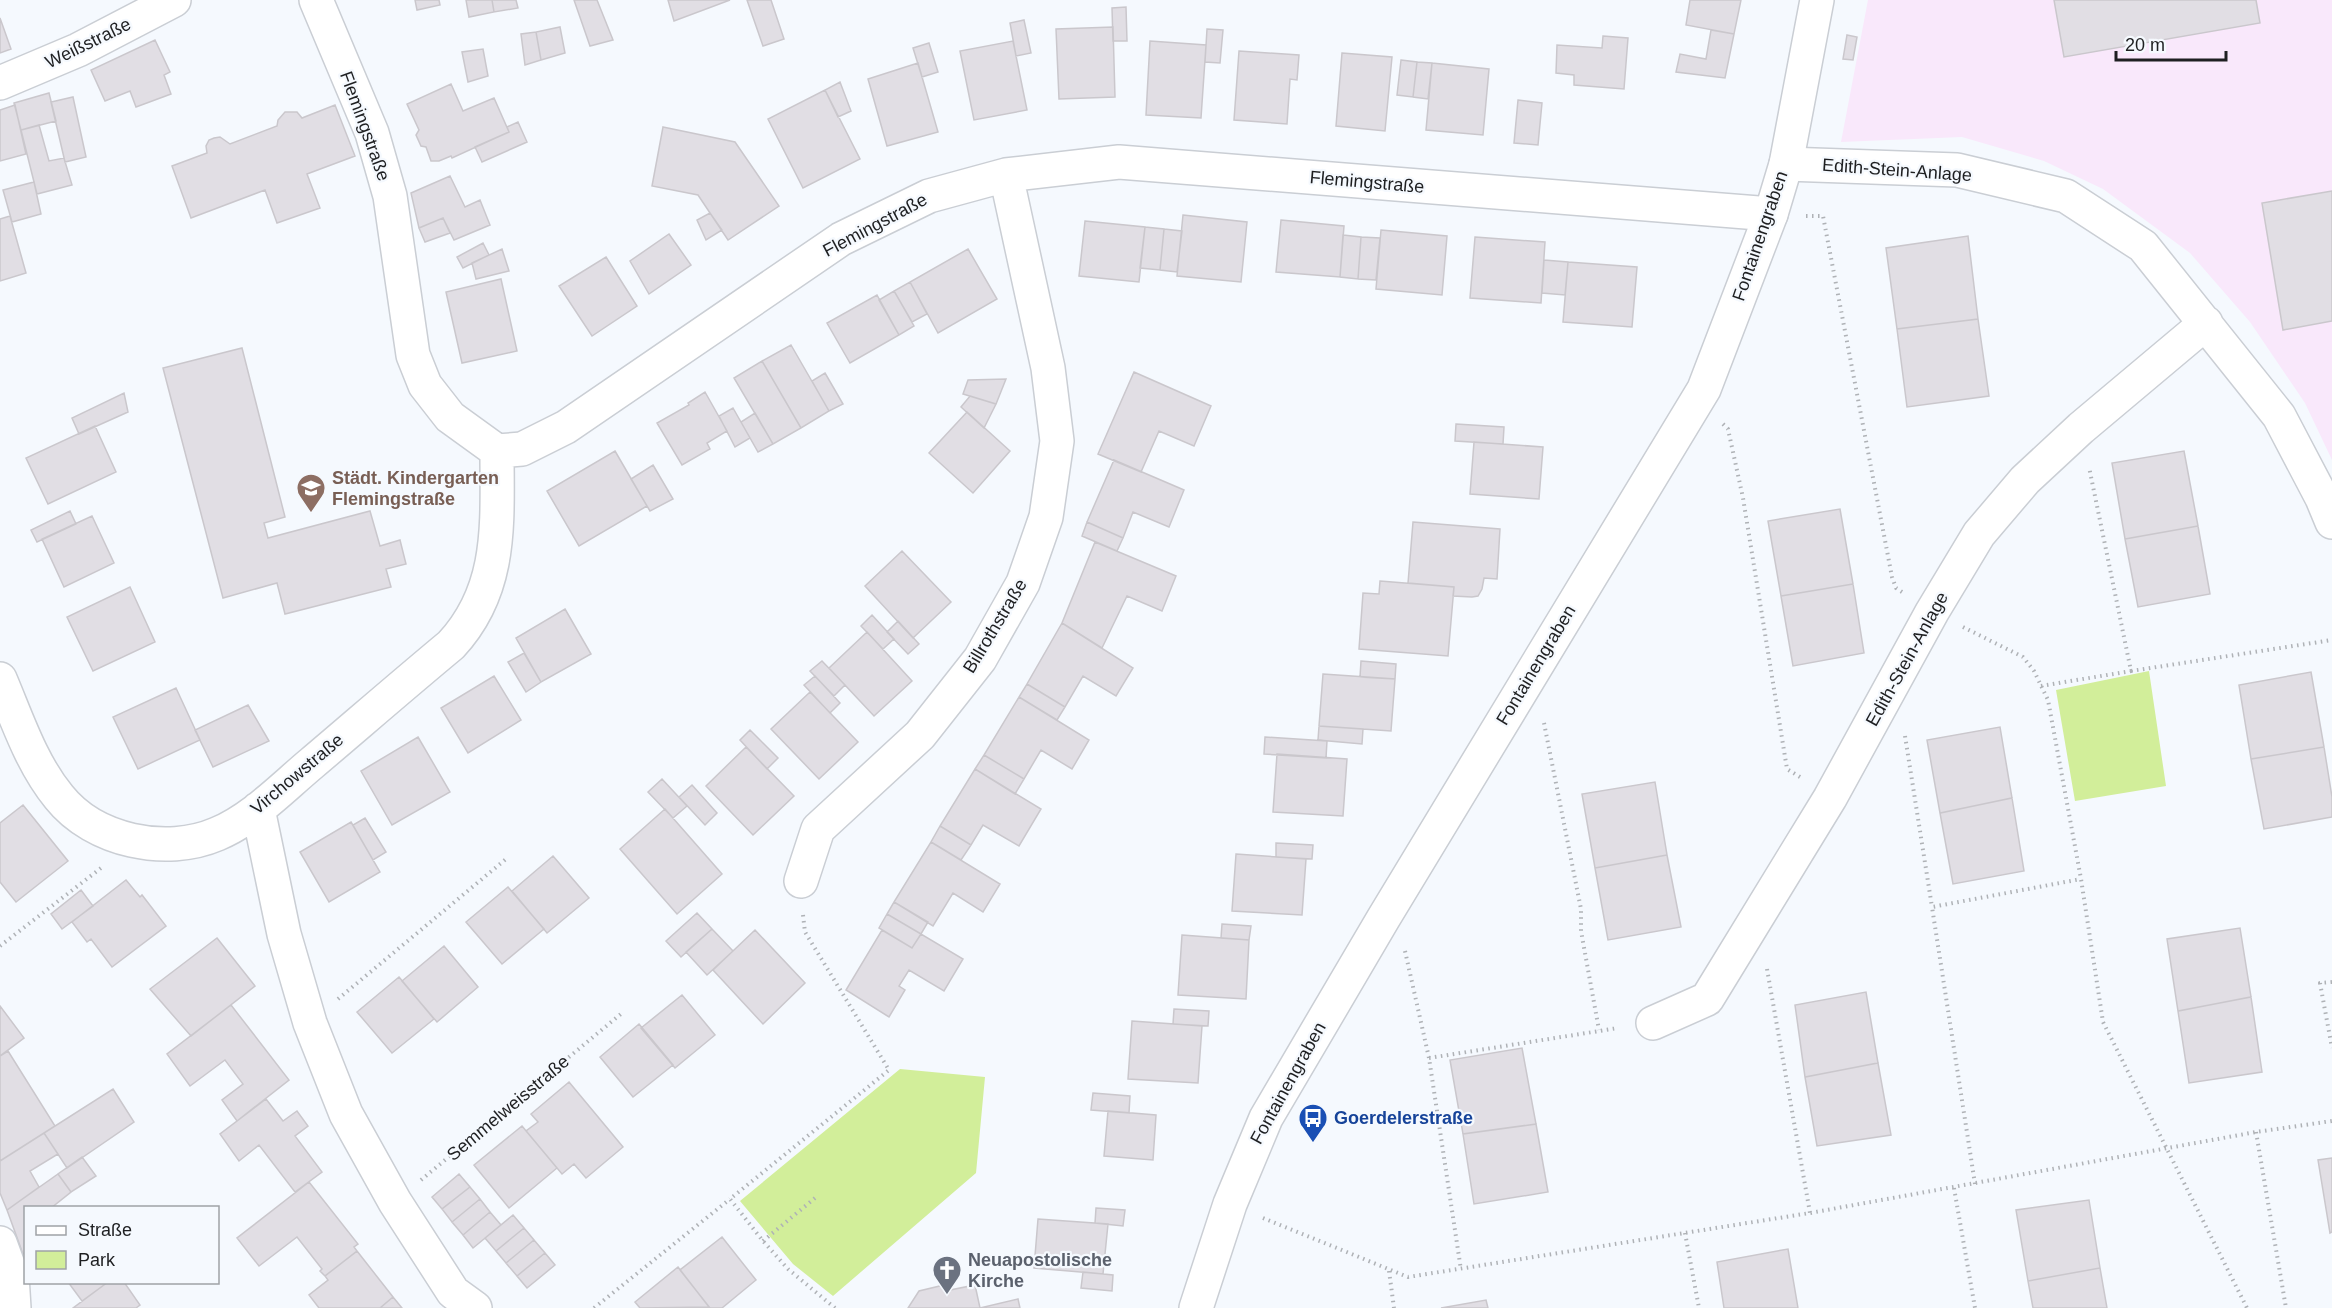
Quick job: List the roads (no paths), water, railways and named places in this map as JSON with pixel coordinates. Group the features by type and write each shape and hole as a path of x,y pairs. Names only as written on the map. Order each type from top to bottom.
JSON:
{"street":[{"name":"Weißstraße","path":"0,83 78,50 174,0"},
{"name":"Flemingstraße","path":"316,0 372,133 390,196 413,355 425,385 450,417 497,451 522,449 566,427 841,239 928,196 1006,175 1119,162 1771,214"},
{"name":"Fontainengraben","path":"1196,1308 1230,1204 1266,1118 1519,692 1698,400 1771,214 1786,164 1817,0"},
{"name":"Edith-Stein-Anlage","path":"1786,164 1958,170 2066,196 2143,246 2279,416 2332,522"},
{"name":"Billrothstraße","path":"801,880 818,829 920,735 980,659 1023,583 1046,517 1057,441 1048,368 1006,175"},
{"name":"Edith-Stein-Anlage","path":"1653,1023 1707,999 1830,798 1932,612 1979,534 2025,480 2081,428 2206,323"},
{"name":"Virchowstraße","path":"0,679 33,757 59,798 92,824 135,842 168,846 193,842 218,834 258,809 451,645 466,628 478,608 493,562 497,512 497,451"},
{"path":"258,809 284,934 310,1023 346,1114 395,1202 453,1292 475,1308"},
{"path":"0,1243 12,1276 14,1308"}],"place":[{"name":"Städt. Kindergarten Flemingstraße","path":"311,514"},
{"name":"Goerdelerstraße","path":"1313,1144"},
{"name":"Neuapostolische Kirche","path":"947,1296"}]}
